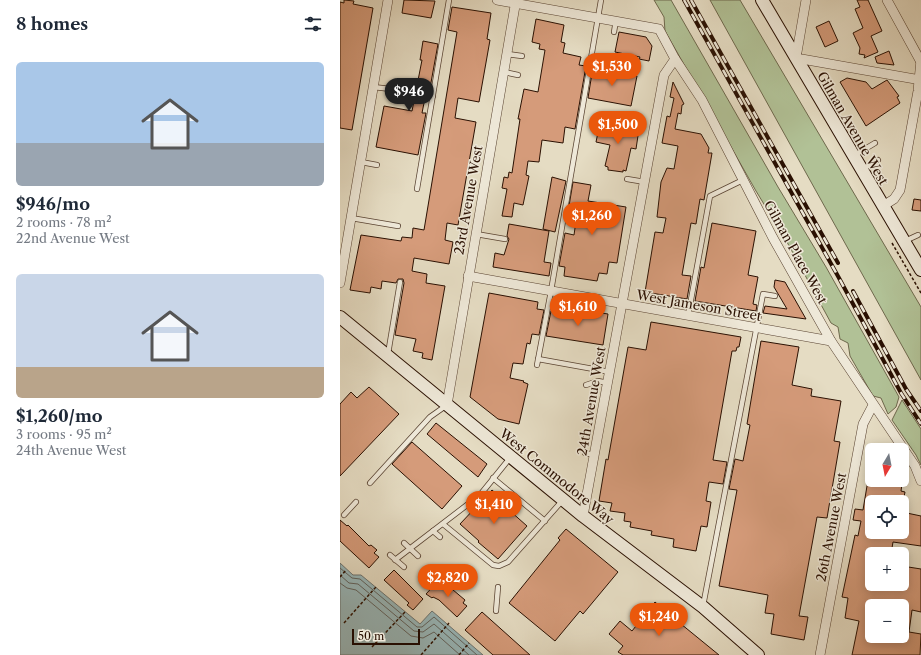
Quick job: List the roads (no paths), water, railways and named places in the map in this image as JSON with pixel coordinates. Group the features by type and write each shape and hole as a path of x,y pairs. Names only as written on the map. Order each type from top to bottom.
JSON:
{"street":[{"path":"340,283 388,0"},
{"path":"497,0 616,20"},
{"name":"Gilman Avenue West","path":"762,0 921,270"},
{"path":"806,0 796,58 920,79"},
{"path":"883,206 894,199 900,190 920,79 921,61 887,0"},
{"name":"23rd Avenue West","path":"447,405 516,2"},
{"name":"Gilman Place West","path":"616,20 659,29 675,59 702,100 773,238 831,341 873,405 916,466 921,481"},
{"name":"24th Avenue West","path":"584,516 664,75 675,59"},
{"name":"West Jameson Street","path":"468,276 831,341"},
{"name":"West Commodore Way","path":"340,317 563,500 703,607 758,655"},
{"name":"26th Avenue West","path":"820,655 863,424 873,405"}],"lane":[{"path":"417,189 449,0"},
{"path":"537,365 601,0"},
{"path":"614,32 616,20"},
{"path":"507,54 522,56"},
{"path":"504,72 518,75"},
{"path":"374,87 391,89"},
{"path":"424,94 433,96"},
{"path":"853,156 875,144"},
{"path":"861,170 878,160"},
{"path":"361,162 377,165"},
{"path":"627,179 644,182"},
{"path":"688,316 710,196 743,180"},
{"path":"351,218 398,226"},
{"path":"476,234 505,239"},
{"path":"904,241 918,235"},
{"path":"388,356 400,282"},
{"path":"703,607 763,294 775,296"},
{"path":"538,359 610,372"},
{"path":"586,385 598,381 608,382"},
{"path":"370,483 430,416 447,405"},
{"path":"585,454 595,455"},
{"path":"395,560 480,496 511,457"},
{"path":"493,478 545,521"},
{"path":"443,524 493,564 499,566 508,562 563,500"},
{"path":"344,515 356,502"},
{"path":"434,531 440,537"},
{"path":"404,544 418,556"},
{"path":"390,555 404,567"},
{"path":"496,610 498,587"}],"water":[{"path":"340,563 353,575 361,575 420,624 432,611 483,655 340,655"}],"railway":[{"path":"684,0 839,278 901,393 921,424"},
{"path":"691,0 838,263"},
{"path":"853,291 906,389 921,411"}]}
